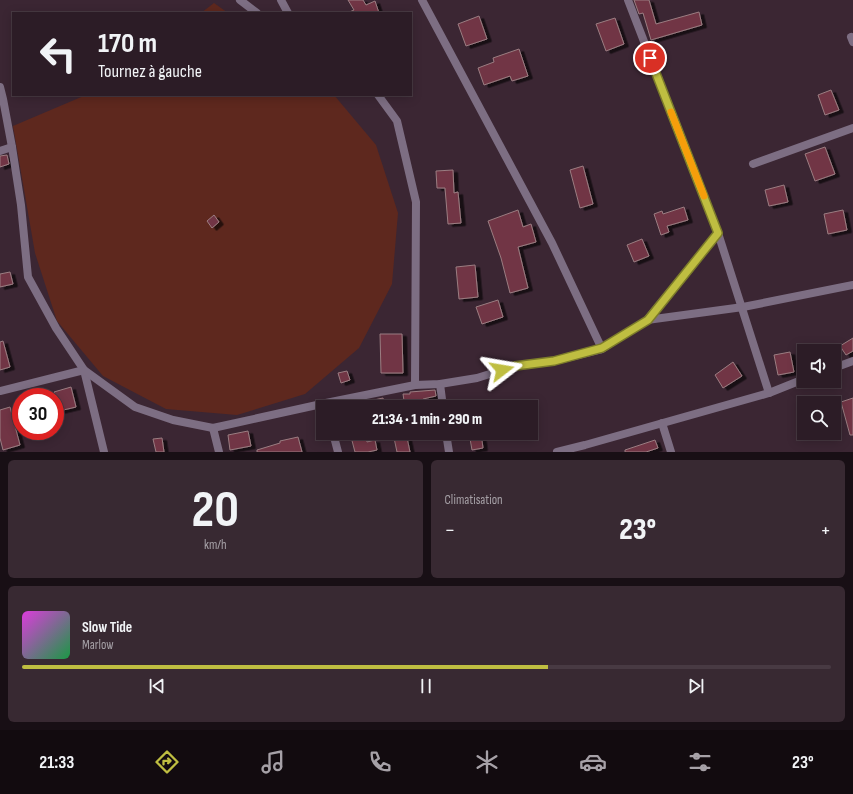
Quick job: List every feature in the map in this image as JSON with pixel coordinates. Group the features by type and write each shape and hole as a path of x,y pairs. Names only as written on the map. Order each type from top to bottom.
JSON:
{"street":[{"path":"240,0 257,12"},
{"path":"281,0 287,12"},
{"path":"422,0 552,243 602,348"},
{"path":"628,0 718,233 769,393"},
{"path":"0,87 12,147 21,205 28,277 56,328 84,370 104,452"},
{"path":"379,96 397,121 416,202 415,385"},
{"path":"753,164 853,128"},
{"path":"0,151 12,147"},
{"path":"349,400 415,385 440,384 477,378 515,366 554,361 602,348 648,320 718,233"},
{"path":"648,320 742,307 853,285"},
{"path":"841,365 853,361"},
{"path":"0,391 84,370 135,407 173,420 213,428 316,407"},
{"path":"557,452 769,393 797,382"},
{"path":"440,384 442,400"},
{"path":"662,424 671,452"},
{"path":"213,428 219,452"},
{"path":"335,440 338,452"},
{"path":"447,440 449,452"}],"shaded area":[{"path":"214,3 227,12 202,12"},
{"path":"84,96 335,96 376,145 398,213 392,284 359,348 305,394 237,415 166,409 103,376 57,321 35,253 13,126"}],"building":[{"path":"348,0 363,0 366,5 375,1 379,12 349,12 354,10"},
{"path":"634,0 649,0 656,24 699,12 702,25 651,40 643,13 639,14"},
{"path":"479,16 487,39 466,46 458,24"},
{"path":"615,18 624,44 606,51 596,24"},
{"path":"519,49 528,76 512,81 510,76 484,85 478,68 494,62 493,58"},
{"path":"831,90 839,110 825,115 818,95"},
{"path":"825,147 835,174 815,181 805,154"},
{"path":"7,155 9,164 0,167 0,156"},
{"path":"583,166 593,204 580,208 570,170"},
{"path":"453,170 454,193 458,192 461,223 448,224 445,188 437,188 436,171"},
{"path":"784,185 788,202 769,206 765,190"},
{"path":"684,207 688,220 667,226 669,232 661,235 654,214 662,211 663,214"},
{"path":"518,210 523,227 531,224 536,242 518,247 528,288 510,293 501,258 488,221"},
{"path":"843,210 847,230 828,234 824,214"},
{"path":"214,215 219,222 212,228 207,221"},
{"path":"642,239 649,256 634,262 627,245"},
{"path":"475,265 478,297 459,299 456,267"},
{"path":"10,272 13,284 0,287 0,274"},
{"path":"498,300 503,317 482,324 476,307"},
{"path":"380,334 402,334 403,373 381,373"},
{"path":"853,338 853,351 846,355 841,345"},
{"path":"3,341 10,367 0,370 0,342"},
{"path":"790,352 794,372 778,375 774,355"},
{"path":"733,362 742,376 723,388 715,375"},
{"path":"347,371 350,380 341,383 338,373"},
{"path":"71,387 76,407 64,410 64,389"},
{"path":"435,390 436,396 423,400 404,400 403,394 410,394 410,392"},
{"path":"853,398 853,435 850,435 841,402"},
{"path":"10,407 12,415 12,440 19,440 20,445 3,450 0,438 0,410"},
{"path":"248,431 251,446 230,450 228,435"},
{"path":"298,437 302,452 257,452 257,450 280,443 280,441"},
{"path":"162,438 164,452 156,452 153,439"},
{"path":"352,440 367,440 367,442 375,440 377,450 355,452"},
{"path":"394,440 407,440 410,452 397,452"},
{"path":"470,440 482,440 483,448 472,450"},
{"path":"655,440 658,448 646,452 625,452 625,450"}],"slow traffic":[{"path":"671,112 704,196"}],"route":[{"path":"502,370 515,366 554,361 602,348 648,320 718,233 650,58"}]}
